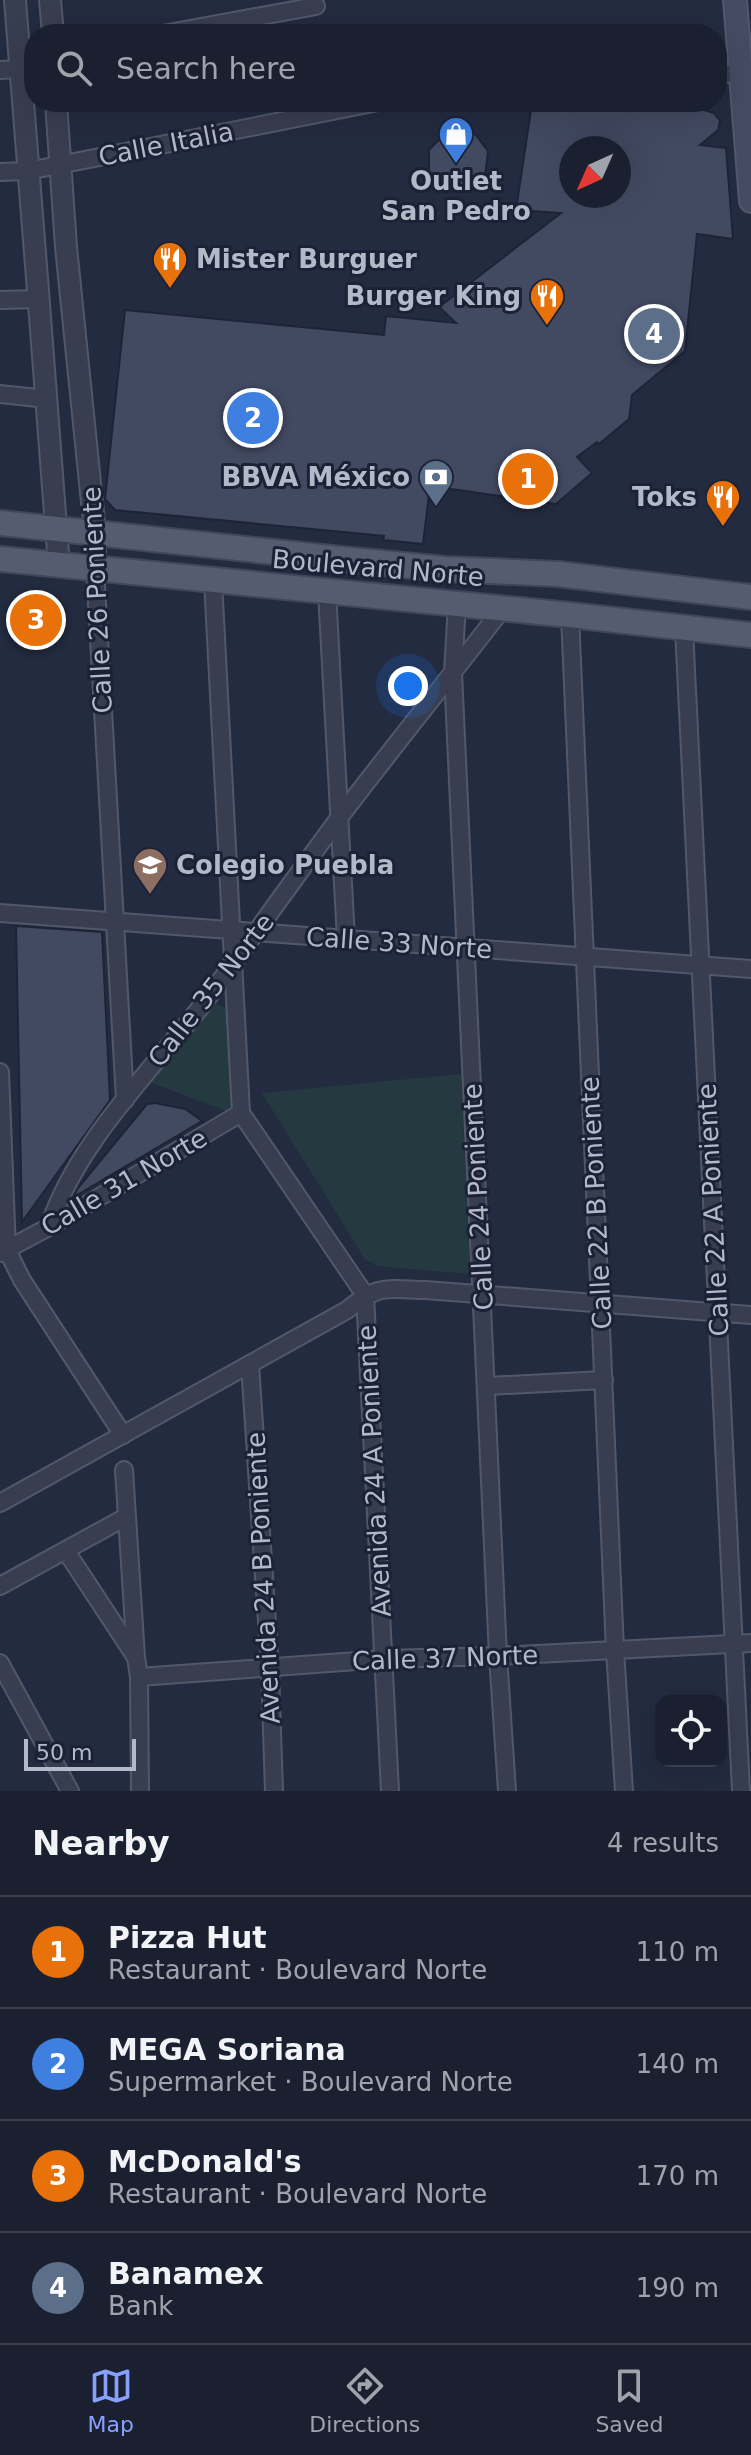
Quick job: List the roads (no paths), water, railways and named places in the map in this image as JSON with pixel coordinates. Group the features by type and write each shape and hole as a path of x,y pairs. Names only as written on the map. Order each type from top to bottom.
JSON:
{"main road":[{"path":"735,0 736,73 751,201"},
{"name":"Boulevard Norte","path":"0,523 401,565 558,574 751,597"},
{"name":"Boulevard Norte","path":"0,559 751,635"}],"street":[{"name":"Calle 26 Poniente","path":"15,0 10,69 27,171 40,299 59,566"},
{"path":"50,0 52,24"},
{"path":"218,24 316,6"},
{"name":"Calle 26 Poniente","path":"56,112 66,247 95,532 125,1100"},
{"name":"Calle Italia","path":"0,172 27,171 327,112"},
{"path":"33,251 66,247"},
{"path":"0,300 40,299"},
{"path":"0,394 47,399"},
{"path":"213,581 241,1113 365,1295"},
{"path":"327,592 346,939"},
{"name":"Calle 24 Poniente","path":"457,604 453,672 498,1656 507,1791"},
{"name":"Calle 35 Norte","path":"49,1227 71,1175 125,1100 190,1021 339,818 503,608"},
{"name":"Calle 22 B Poniente","path":"570,615 615,1650 624,1791"},
{"name":"Calle 22 A Poniente","path":"684,629 718,1314 743,1644 741,1791"},
{"name":"Calle 33 Norte","path":"0,913 751,969"},
{"path":"0,1072 4,1252 123,1435"},
{"name":"Calle 31 Norte","path":"4,1252 241,1113"},
{"path":"0,1503 347,1310 365,1295 391,1289 751,1315"},
{"name":"Avenida 24 A Poniente","path":"365,1295 390,1791"},
{"name":"Avenida 24 B Poniente","path":"250,1364 270,1668 274,1791"},
{"path":"487,1386 604,1380"},
{"path":"124,1470 139,1677 140,1791"},
{"path":"0,1586 126,1517"},
{"path":"66,1551 136,1657"},
{"name":"Calle 37 Norte","path":"139,1677 384,1659 743,1644"},
{"path":"0,1663 70,1791"}],"place":[{"name":"Outlet San Pedro","path":"456,165"},
{"name":"Mister Burguer","path":"170,290"},
{"name":"Burger King","path":"547,327"},
{"name":"Banamex","path":"654,334"},
{"name":"MEGA Soriana","path":"253,418"},
{"name":"Pizza Hut","path":"528,479"},
{"name":"BBVA México","path":"436,508"},
{"name":"Toks","path":"723,528"},
{"name":"McDonald's","path":"36,620"},
{"name":"Colegio Puebla","path":"150,896"}]}
